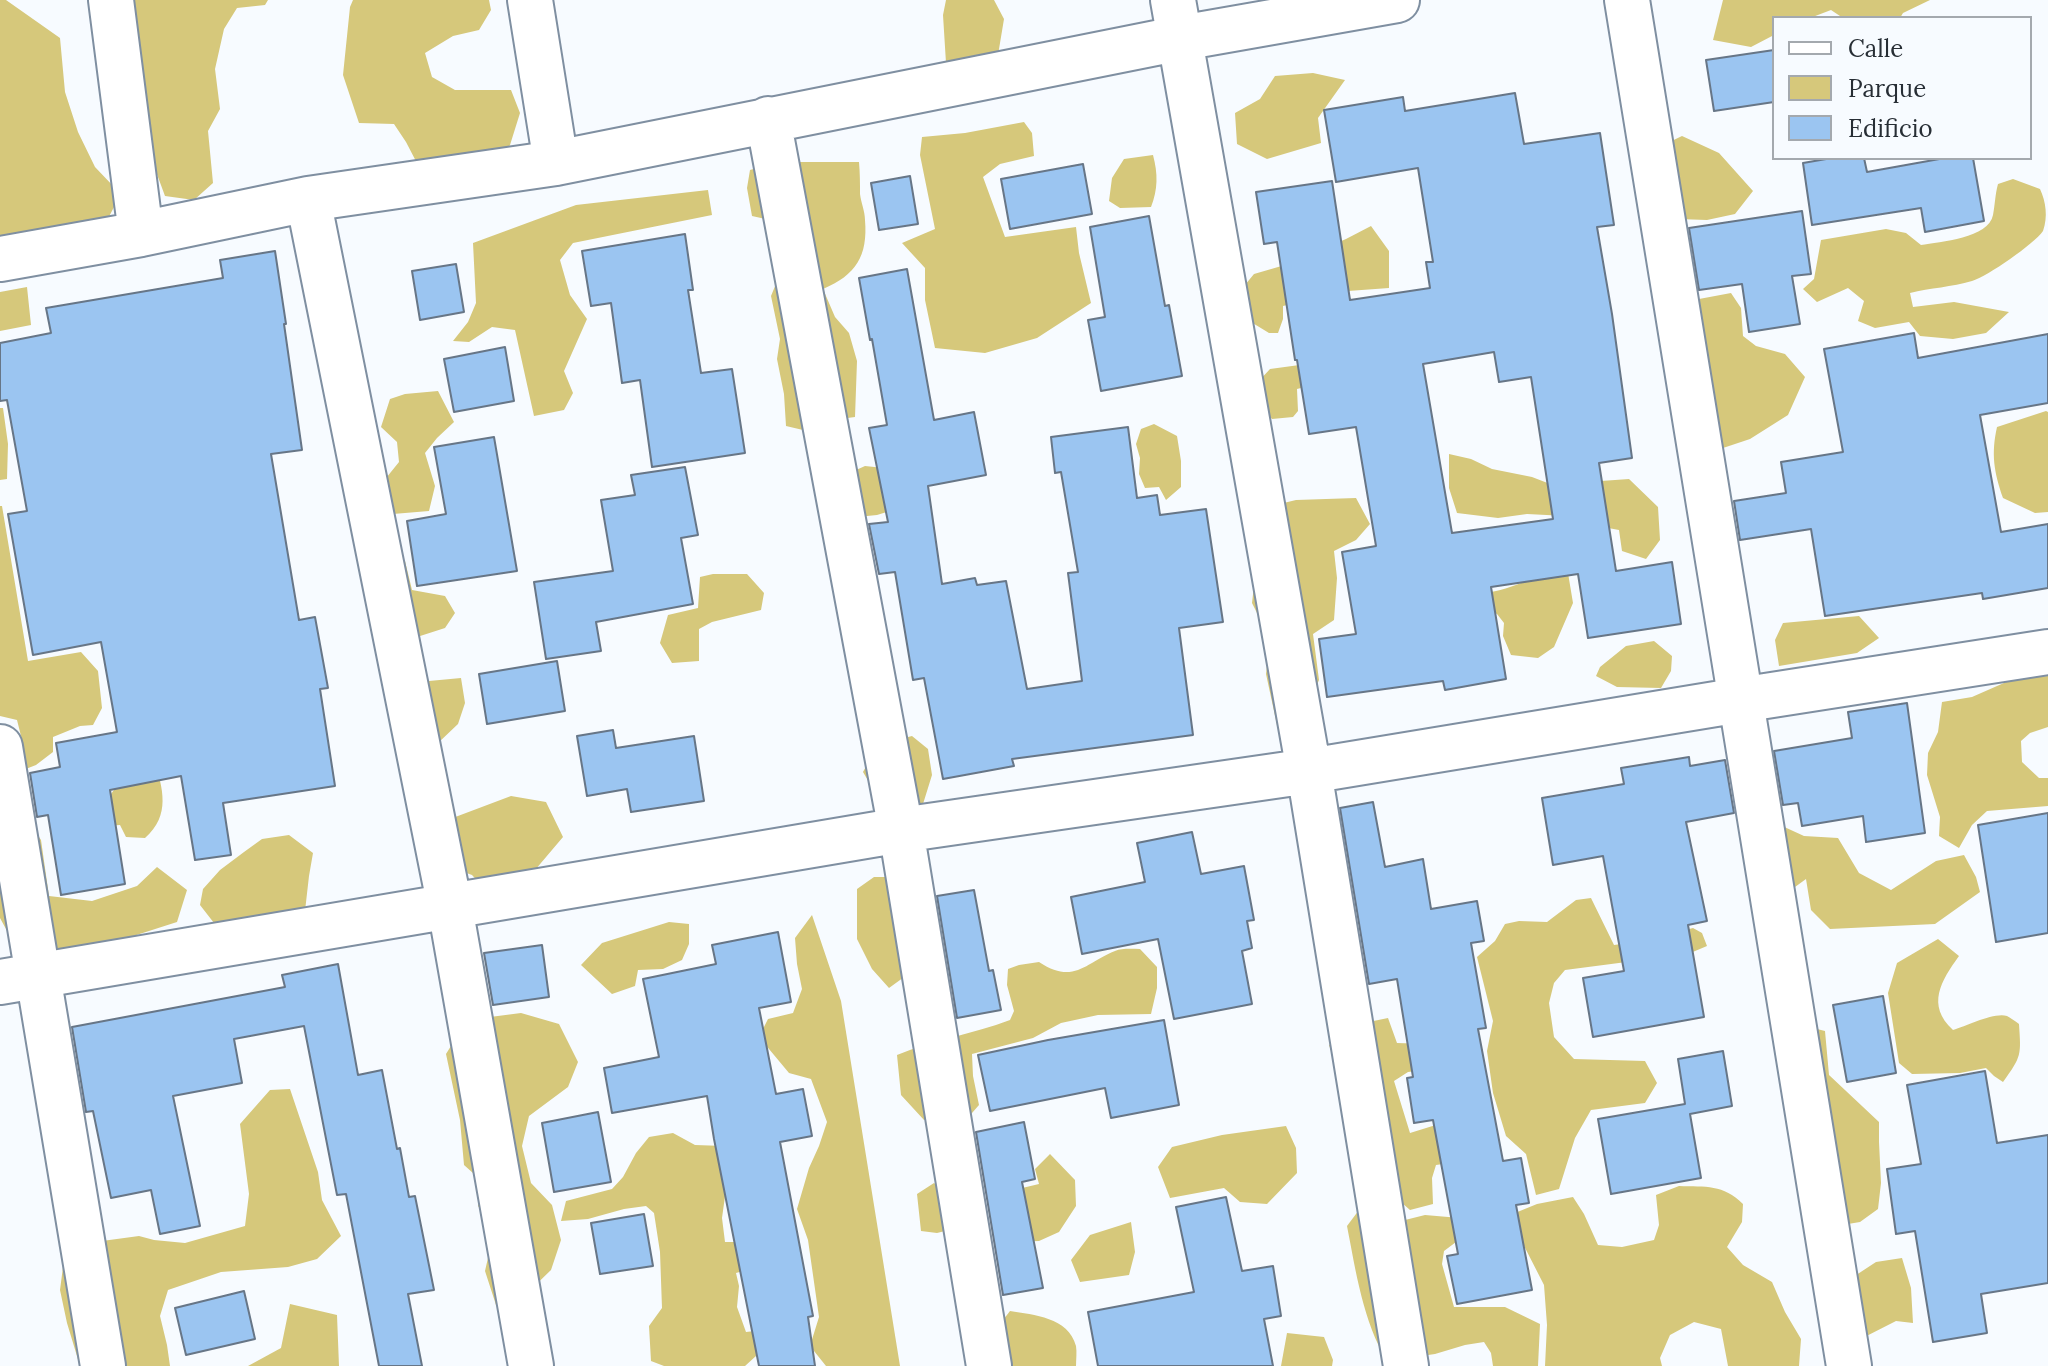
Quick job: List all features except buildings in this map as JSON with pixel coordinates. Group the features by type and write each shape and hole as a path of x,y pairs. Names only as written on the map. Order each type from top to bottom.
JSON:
{"street":[{"path":"111,0 141,234"},
{"path":"530,0 556,163"},
{"path":"0,259 141,234 308,199 556,163 768,119 1177,19 1397,0"},
{"path":"1627,0 1849,1366"},
{"path":"1177,19 1309,771 1406,1366"},
{"path":"768,119 901,830 989,1366"},
{"path":"308,199 450,907 531,1366"},
{"path":"19,979 901,830 1309,771 2048,652"},
{"path":"0,747 19,979 103,1366"}],"green space":[{"path":"0,0 6,0 60,38 65,92 78,132 95,167 115,188 114,207 98,238 0,249"},
{"path":"110,0 268,0 265,5 237,8 224,29 215,69 220,109 208,131 213,183 194,200 165,196 137,120"},
{"path":"353,0 489,0 491,10 479,30 453,36 425,53 432,77 455,90 511,90 520,113 510,145 489,178 419,167 394,124 359,123 343,75"},
{"path":"946,0 994,0 1004,19 997,61 946,63 943,15"},
{"path":"1723,0 1930,0 1901,16 1840,16 1831,10 1815,16 1772,16 1772,36 1751,47 1713,40"},
{"path":"1313,73 1345,80 1318,118 1321,143 1267,159 1237,144 1235,113 1260,99 1275,76"},
{"path":"1024,122 1032,133 1034,156 1000,164 983,177 1005,237 1076,227 1091,303 1037,338 985,353 935,348 925,300 925,268 902,243 935,229 920,155 922,137"},
{"path":"1682,136 1719,153 1753,191 1735,214 1707,220 1678,219 1655,149"},
{"path":"1153,155 1156,181 1151,207 1120,208 1109,201 1112,178 1124,159"},
{"path":"778,162 859,162 860,194 865,217 864,244 858,263 844,277 823,289 835,317 849,333 857,361 855,417 832,420 803,430 786,426 777,359 780,339 771,296 780,274 788,224 752,216 747,188 750,170"},
{"path":"2013,179 2040,189 2046,215 2045,226 2038,237 1979,278 1910,293 1913,307 1954,302 2009,312 1986,333 1953,339 1920,336 1909,322 1875,328 1858,321 1864,301 1848,288 1817,302 1803,289 1814,279 1821,240 1886,229 1906,233 1921,245 1963,238 1990,223 1998,184"},
{"path":"708,190 712,215 573,243 560,260 570,295 587,319 564,371 573,393 564,410 534,416 515,330 492,327 469,342 453,341 468,322 476,303 473,243 576,205"},
{"path":"1371,226 1389,251 1389,288 1348,291 1283,306 1278,333 1269,333 1251,322 1240,291 1254,274 1285,265"},
{"path":"27,287 31,325 0,331 0,292"},
{"path":"1731,293 1741,308 1743,336 1756,346 1785,354 1805,377 1788,415 1750,439 1717,450 1683,302"},
{"path":"1329,361 1313,385 1297,389 1298,411 1293,417 1272,419 1258,402 1258,382 1270,369"},
{"path":"438,391 454,422 425,453 435,486 429,511 393,514 374,493 399,462 397,442 381,427 390,399 405,394"},
{"path":"0,408 3,408 8,444 7,479 0,480"},
{"path":"2046,411 2048,512 2035,513 2003,498 1994,446 1997,427"},
{"path":"1154,424 1177,436 1181,461 1181,487 1166,500 1159,487 1145,488 1139,474 1140,458 1136,444 1141,429"},
{"path":"1449,454 1563,489 1629,479 1658,507 1660,540 1646,559 1622,551 1619,530 1566,516 1527,514 1498,518 1457,513 1449,488"},
{"path":"865,466 893,469 903,507 857,517 845,475"},
{"path":"1356,498 1370,524 1356,540 1334,551 1337,578 1334,620 1313,634 1319,680 1301,722 1277,725 1266,674 1270,639 1252,603 1263,508 1296,500"},
{"path":"0,506 28,661 81,652 98,671 102,708 93,725 80,726 53,737 53,752 36,765 18,772 5,757 24,748 17,720 0,716"},
{"path":"382,559 405,561 412,590 445,596 455,613 445,628 417,637"},
{"path":"1566,561 1573,603 1554,647 1538,658 1511,655 1503,636 1504,623 1488,609 1484,593 1516,585"},
{"path":"747,574 764,593 761,610 712,622 699,629 699,661 672,663 660,643 668,615 698,608 700,577"},
{"path":"1859,616 1879,638 1857,653 1779,666 1775,640 1783,623"},
{"path":"1654,641 1672,656 1671,671 1661,688 1617,687 1596,676 1600,667 1626,646"},
{"path":"2048,676 2048,727 2030,733 2021,741 2022,762 2039,778 2048,778 2048,806 1987,811 1972,825 1959,848 1939,836 1940,817 1927,775 1928,753 1938,732 1942,702 1972,697 2013,679"},
{"path":"461,678 465,703 458,724 416,764 393,741 391,711 402,689 429,681"},
{"path":"912,736 928,749 932,775 923,804 880,801 863,772 882,748"},
{"path":"154,759 162,791 162,811 145,838 126,837 120,825 77,828 82,797 111,794 119,783"},
{"path":"511,796 546,802 563,837 524,883 482,886 472,875 442,864 450,819"},
{"path":"1780,825 1804,836 1838,838 1859,873 1891,890 1936,861 1964,855 1980,892 1935,924 1830,929 1811,910 1806,879 1784,895"},
{"path":"33,828 41,840 49,896 92,901 137,886 157,867 187,890 177,922 124,939 82,948 18,951 0,918 0,848"},
{"path":"289,835 313,853 305,911 221,932 200,905 203,889 220,870 262,839"},
{"path":"874,877 897,877 918,967 889,988 872,969 857,939 857,889"},
{"path":"1591,898 1614,945 1693,928 1702,933 1707,946 1688,954 1565,970 1554,983 1549,1003 1554,1037 1574,1059 1645,1061 1657,1083 1645,1103 1591,1110 1575,1138 1559,1189 1536,1195 1526,1154 1506,1136 1493,1093 1487,1051 1493,1021 1477,957 1495,941 1505,924 1547,922 1576,900"},
{"path":"812,915 841,1001 900,1366 826,1366 810,1346 819,1317 808,1240 797,1209 827,1122 811,1079 789,1073 759,1037 768,1019 793,1013 802,989 795,938"},
{"path":"669,922 689,924 689,944 682,960 663,969 638,970 635,986 612,994 581,965 602,943"},
{"path":"1938,939 1959,956 1942,984 1938,1002 1945,1021 1953,1030 2002,1015 2019,1024 2019,1055 2003,1082 1986,1068 1960,1073 1912,1074 1899,1063 1888,993 1897,963"},
{"path":"1140,949 1157,967 1157,988 1151,1014 1098,1015 1061,1023 1033,1038 972,1054 979,1105 965,1121 924,1120 901,1095 897,1055 1010,1020 1014,1011 1007,985 1008,969 1039,962 1051,969 1071,972 1118,950"},
{"path":"521,1013 559,1024 578,1062 568,1087 529,1116 522,1146 531,1183 552,1205 561,1240 551,1270 519,1301 496,1305 485,1271 495,1227 478,1206 483,1182 464,1165 460,1120 446,1054 467,1020"},
{"path":"1388,1018 1397,1043 1428,1044 1432,1069 1408,1072 1394,1081 1410,1133 1439,1124 1457,1162 1436,1165 1432,1178 1433,1204 1410,1210 1377,1181 1329,1045 1359,1024"},
{"path":"1805,1026 1825,1031 1829,1075 1879,1122 1881,1183 1878,1209 1860,1222 1836,1226"},
{"path":"290,1089 318,1172 322,1200 341,1236 317,1259 288,1267 221,1272 168,1290 160,1316 170,1366 80,1366 60,1290 63,1267 76,1254 102,1241 139,1236 185,1243 245,1226 249,1194 240,1124 270,1090"},
{"path":"1286,1126 1296,1148 1297,1173 1267,1204 1240,1202 1224,1188 1170,1198 1158,1167 1172,1147 1222,1135"},
{"path":"673,1133 695,1145 724,1146 727,1182 722,1218 725,1242 752,1242 772,1263 736,1273 739,1286 737,1307 746,1332 781,1328 786,1357 756,1356 745,1366 664,1366 651,1361 649,1326 662,1308 660,1252 654,1213 646,1206 588,1219 561,1221 566,1201 612,1189 649,1137"},
{"path":"1050,1154 1075,1180 1076,1206 1059,1232 1039,1241 1016,1242 1018,1189 1039,1184 1035,1169"},
{"path":"934,1183 950,1197 957,1228 937,1233 921,1231 917,1194"},
{"path":"1679,1186 1721,1190 1743,1204 1742,1222 1727,1247 1743,1265 1772,1282 1801,1339 1799,1366 1728,1366 1721,1329 1694,1322 1670,1335 1660,1358 1662,1366 1545,1366 1547,1325 1544,1285 1519,1236 1515,1213 1537,1204 1573,1197 1598,1245 1622,1247 1654,1240 1659,1225 1656,1195"},
{"path":"1362,1206 1401,1221 1425,1215 1483,1220 1476,1238 1456,1242 1444,1251 1442,1264 1454,1307 1505,1307 1540,1324 1538,1366 1493,1366 1491,1353 1484,1342 1387,1361 1366,1313 1347,1226"},
{"path":"1131,1222 1135,1252 1129,1275 1080,1282 1071,1260 1090,1235"},
{"path":"1902,1258 1911,1288 1913,1323 1896,1321 1839,1350 1844,1283 1876,1262"},
{"path":"290,1304 337,1315 339,1366 248,1366 281,1348"},
{"path":"1010,1311 1049,1319 1066,1329 1076,1346 1076,1366 1000,1366 990,1337"},
{"path":"1287,1333 1324,1337 1333,1360 1332,1366 1281,1366"}]}
